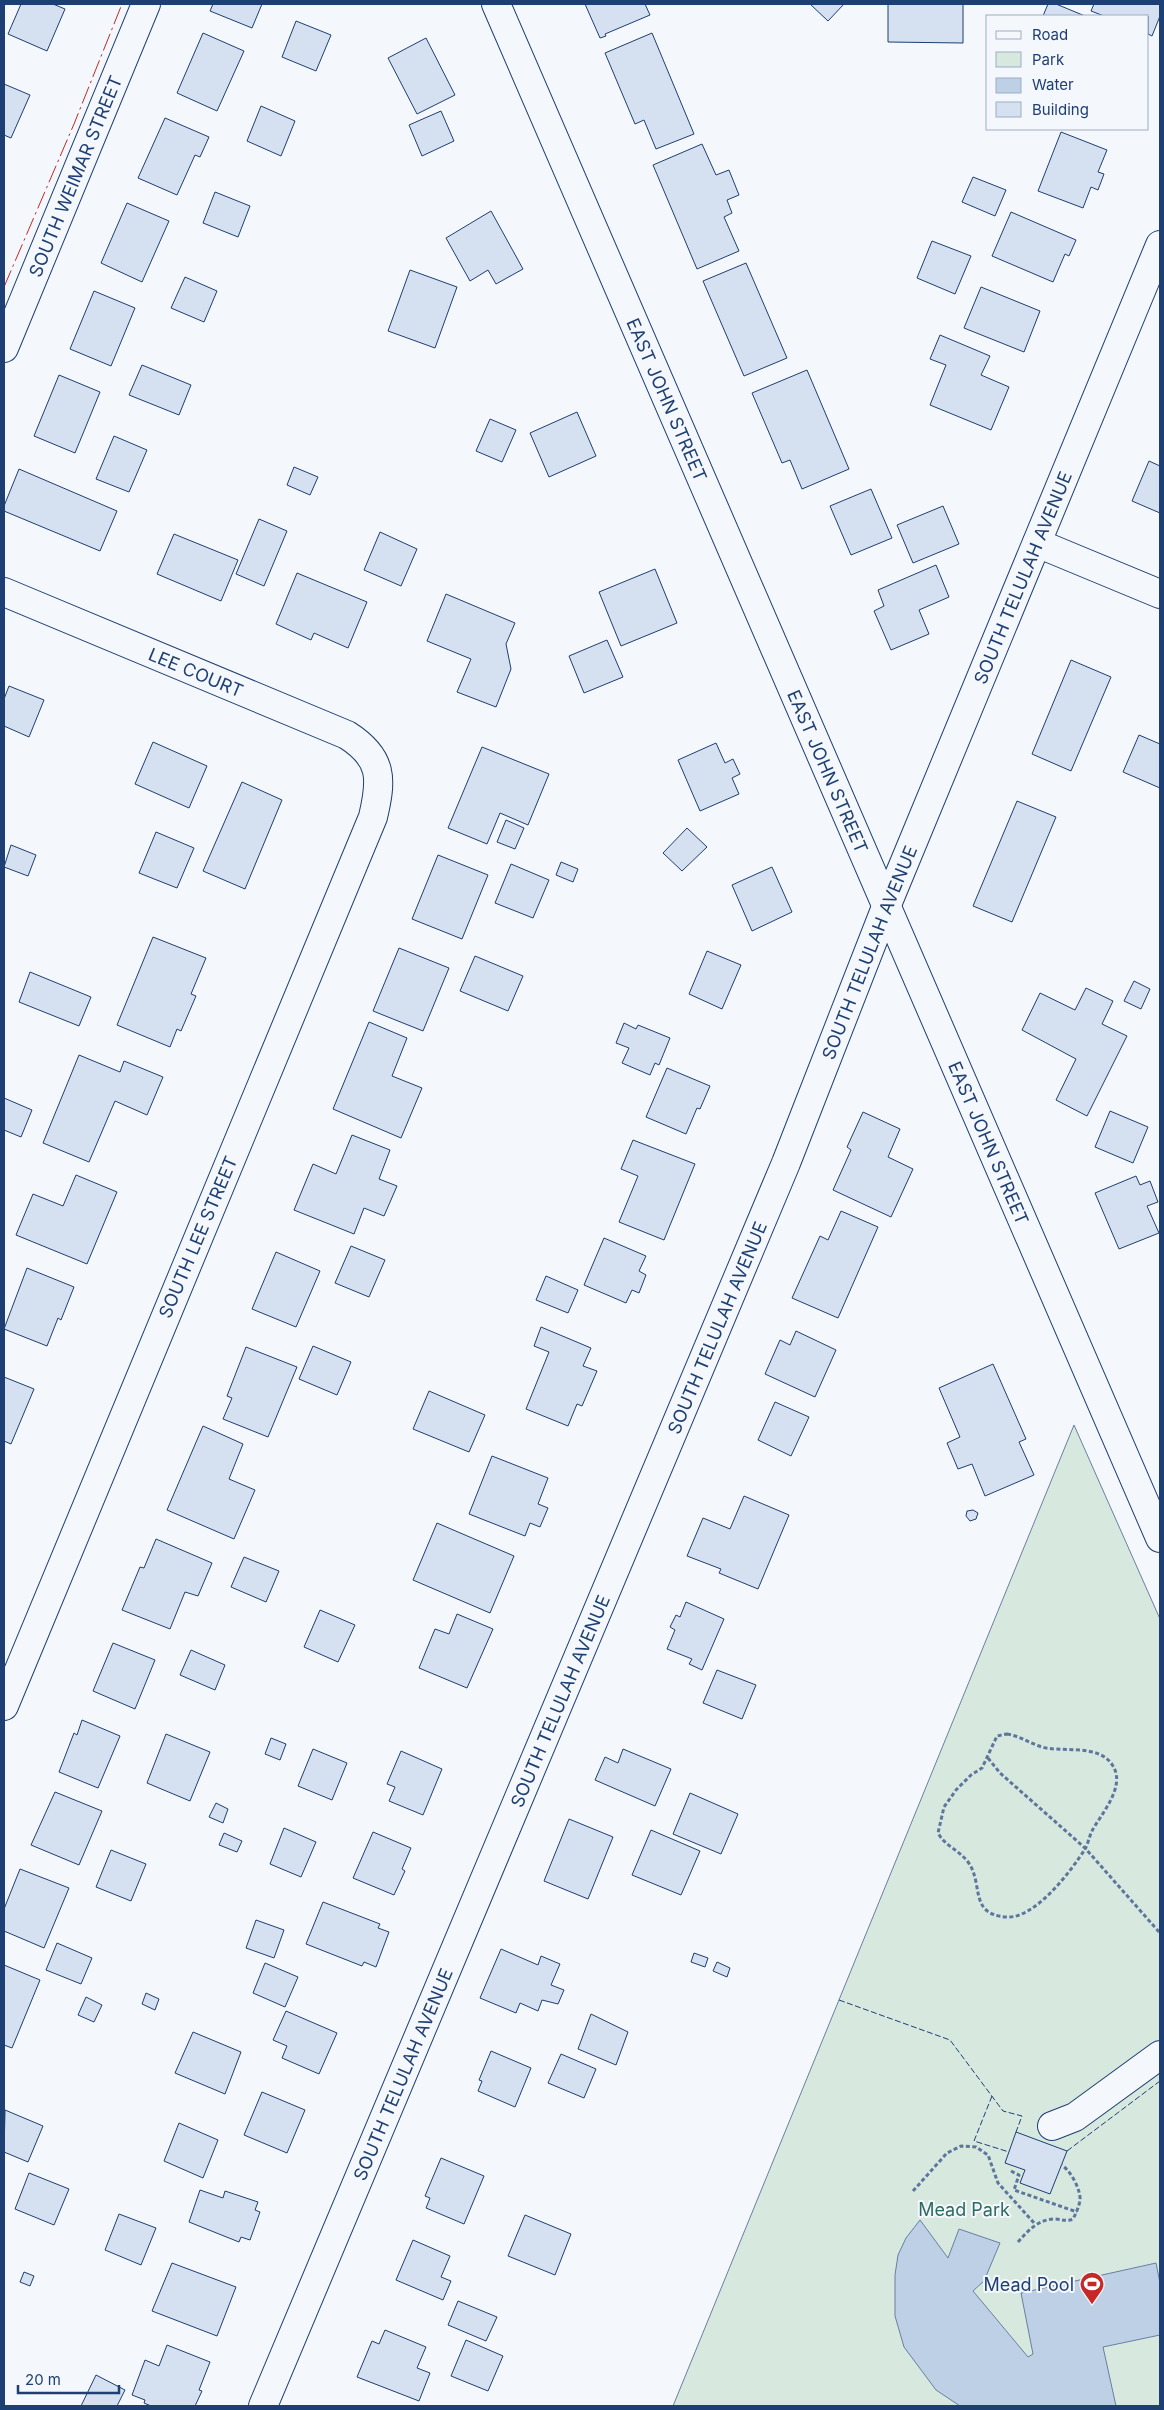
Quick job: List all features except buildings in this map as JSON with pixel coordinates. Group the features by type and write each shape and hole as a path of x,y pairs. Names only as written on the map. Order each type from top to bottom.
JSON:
{"street":[{"name":"SOUTH WEIMAR STREET","path":"4,348 146,4"},
{"name":"EAST JOHN STREET","path":"496,4 1160,1538"},
{"name":"SOUTH TELULAH AVENUE","path":"263,2406 786,1163 886,907 1160,245"},
{"path":"1036,543 1160,594"},
{"name":"LEE COURT","path":"4,592 346,735 357,742 376,766"},
{"name":"SOUTH LEE STREET","path":"4,1706 373,817 380,778 376,766"},
{"path":"1052,2126 1075,2117 1160,2055"}],"path":[{"path":"1007,1734 1020,1736 1039,1746 1086,1749 1103,1757 1114,1766 1116,1776 1115,1792 1092,1831 1086,1848 1060,1883 1044,1898 1023,1913 1007,1917 992,1914 981,1905 976,1893 975,1877 969,1864 964,1857 943,1842 938,1833 944,1807 961,1785 982,1768 988,1758 990,1747 997,1736 1007,1734"},
{"path":"988,1758 1000,1773 1086,1848 1160,1933"},
{"path":"913,2191 946,2153 961,2146 976,2147 988,2155 998,2183 1035,2224"},
{"path":"1018,2242 1035,2224 1054,2219 1067,2221 1073,2219 1077,2212 1080,2195 1066,2167 1062,2165"},
{"path":"1011,2171 1019,2175 1014,2190 1077,2212"}],"green space":[{"name":"Mead Park","path":"1074,1425 1160,1619 1160,2406 673,2406"}],"water":[{"name":"Mead Pool","path":"920,2220 948,2258 959,2229 1000,2243 984,2281 973,2291 1028,2357 1033,2354 1021,2293 1156,2263 1160,2283 1160,2335 1103,2347 1116,2406 960,2406 936,2390 904,2347 895,2316 895,2275 898,2255 906,2238"}],"fence":[{"path":"839,2000 950,2040 1003,2111 1022,2116 1016,2132"},
{"path":"1067,2151 1160,2081"},
{"path":"992,2096 974,2141 1009,2152"}],"power":[{"path":"4,287 74,124 122,4"}],"place":[{"name":"Mead Pool","path":"1092,2305"}]}
